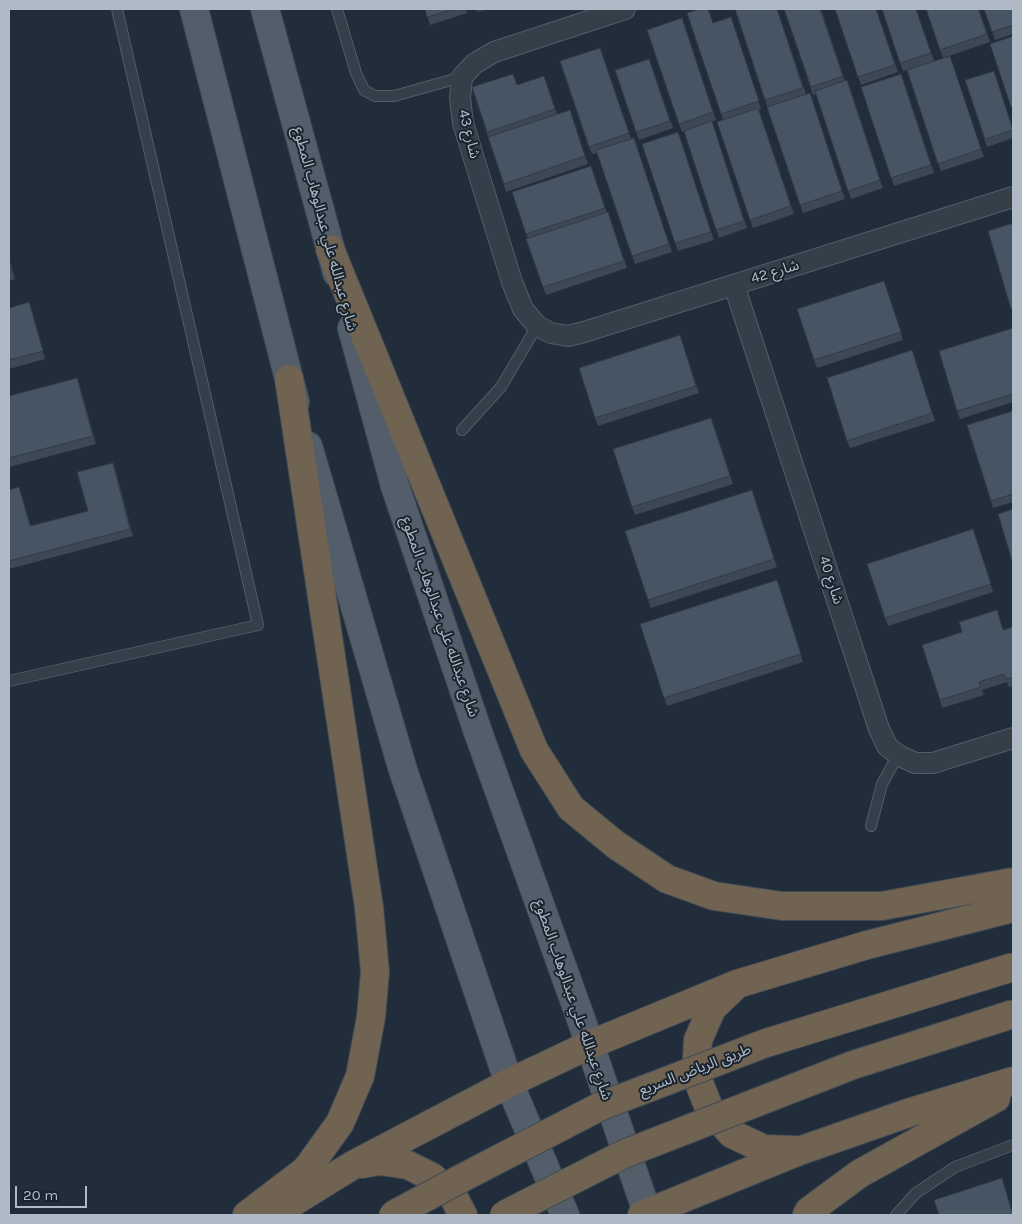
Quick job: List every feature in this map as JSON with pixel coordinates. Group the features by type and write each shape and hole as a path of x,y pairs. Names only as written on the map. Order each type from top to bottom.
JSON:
{"highway":[{"path":"330,248 534,750 571,808 616,845 666,879 714,896 782,906 882,906 1013,882"},
{"path":"247,1215 306,1170 340,1123 360,1076 371,1017 376,972 369,907 289,379"},
{"path":"272,1215 353,1165 509,1083 589,1045 738,984 867,945 1013,908"},
{"name":"طريق الرياض السريع","path":"393,1215 601,1106 766,1043 1013,967"},
{"path":"738,984 712,1008 698,1040 696,1075 708,1108 732,1134 764,1149 799,1151"},
{"path":"504,1215 624,1154 853,1066 1013,1014"},
{"path":"646,1214 799,1151 911,1112 1013,1081"},
{"path":"807,1215 809,1211 859,1174 1013,1088"},
{"path":"353,1165 380,1161 408,1165 432,1177 453,1196 463,1215"}],"main road":[{"path":"194,9 289,379 403,770 509,1083 565,1215"},
{"name":"شارع عبدالله علي عبدالوهاب المطوع","path":"265,9 395,486 478,732 589,1045 646,1214"}],"street":[{"path":"462,77 474,64 494,52 591,14 625,9"},
{"name":"شارع 43","path":"462,77 460,98 463,123 512,282 523,310 537,326"},
{"name":"شارع 42","path":"537,326 551,333 568,336 1013,197"},
{"name":"شارع 40","path":"734,285 879,729 887,746 898,755"},
{"path":"898,755 914,763 933,763 1013,738"}],"lane":[{"path":"9,681 258,625 117,9"},
{"path":"337,9 356,73 364,90 375,96 394,96 462,77"},
{"path":"462,430 501,387 537,326"},
{"path":"871,826 882,784 898,755"},
{"path":"896,1215 916,1193 955,1167 1013,1145"}],"building":[{"path":"425,9 454,9 427,17"},
{"path":"708,9 713,23 731,17 759,101 721,114 687,13"},
{"path":"735,9 777,9 803,88 765,100"},
{"path":"784,9 820,9 843,76 811,87"},
{"path":"835,9 876,9 895,65 858,77"},
{"path":"882,9 916,9 931,53 900,63"},
{"path":"926,9 978,9 987,34 940,50"},
{"path":"984,9 1013,9 1013,25 992,32"},
{"path":"682,18 713,112 679,124 647,30"},
{"path":"1013,36 1013,106 1011,107 990,44"},
{"path":"600,48 629,133 589,147 560,61"},
{"path":"950,56 981,149 938,164 907,70"},
{"path":"649,59 670,121 636,132 615,70"},
{"path":"994,71 1013,130 985,139 965,80"},
{"path":"513,74 517,85 544,76 555,109 487,132 472,87"},
{"path":"901,74 931,165 891,178 861,87"},
{"path":"847,80 880,180 848,191 815,91"},
{"path":"810,93 842,191 800,205 767,107"},
{"path":"758,108 791,206 750,220 717,122"},
{"path":"570,110 585,156 504,184 488,137"},
{"path":"712,121 744,221 716,230 684,131"},
{"path":"678,132 711,232 675,243 642,144"},
{"path":"634,138 669,244 632,256 596,150"},
{"path":"591,166 605,208 526,234 512,192"},
{"path":"608,212 624,261 543,287 526,239"},
{"path":"1013,223 1013,308 1011,309 988,231"},
{"path":"9,259 12,271 9,272"},
{"path":"884,281 901,332 814,360 797,309"},
{"path":"29,302 43,351 9,360 9,308"},
{"path":"1013,328 1013,394 957,411 939,351"},
{"path":"680,335 696,386 595,418 579,368"},
{"path":"912,350 932,413 847,441 827,378"},
{"path":"77,378 93,436 9,458 9,396"},
{"path":"1013,411 1013,494 991,501 967,425"},
{"path":"711,418 730,476 632,507 613,449"},
{"path":"113,463 130,529 9,561 9,490 19,487 30,526 88,511 77,472"},
{"path":"752,490 774,559 648,600 625,531"},
{"path":"1013,509 1013,564 998,514"},
{"path":"973,529 991,584 885,618 867,564"},
{"path":"777,580 801,654 664,698 640,624"},
{"path":"997,610 1003,630 1013,627 1013,677 1006,679 1004,674 979,682 981,687 940,700 922,645 962,632 959,622"},
{"path":"1002,1178 1013,1215 939,1215 934,1200"}]}
